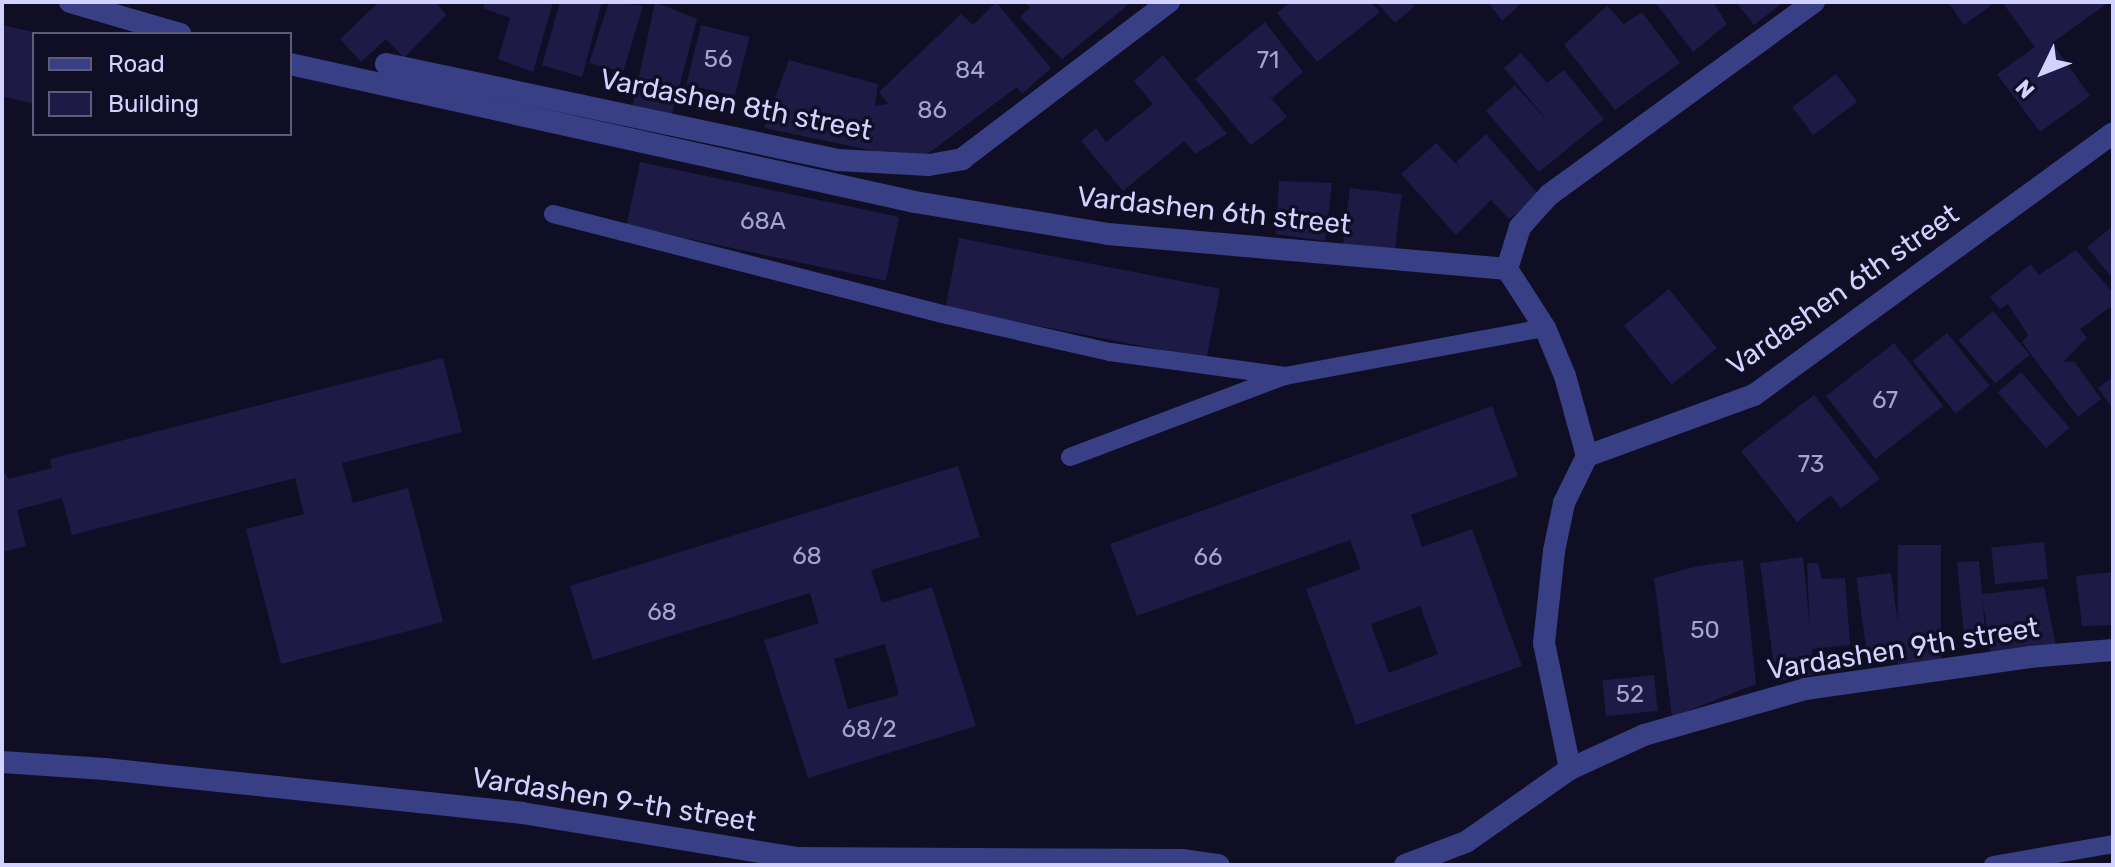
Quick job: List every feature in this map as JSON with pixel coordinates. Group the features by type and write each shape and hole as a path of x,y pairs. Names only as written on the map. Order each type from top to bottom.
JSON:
{"street":[{"path":"70,2 173,32"},
{"name":"Vardashen 8th street","path":"386,64 838,160 929,165 962,159 1169,2"},
{"path":"1405,865 1466,842 1570,769 1544,643 1554,551 1564,503 1587,456 1565,376 1545,328 1507,269 1520,227 1549,195 1814,2"},
{"name":"Vardashen 6th street","path":"292,64 915,202 1108,234 1507,269"},
{"name":"Vardashen 6th street","path":"1587,456 1754,395 2113,133"},
{"name":"Vardashen 9th street","path":"1570,769 1644,735 1805,689 2030,657 2113,650"},
{"name":"Vardashen 9-th street","path":"2,762 105,769 522,813 796,858 1182,860 1219,865"}],"lane":[{"path":"553,214 947,315 1110,352 1285,376"},
{"path":"1070,457 1285,376 1545,328"},
{"path":"1993,865 2113,844"}],"building":[{"path":"379,2 441,2 438,5 446,15 404,58 386,39 361,62 340,39"},
{"path":"485,2 553,2 533,72 498,59 510,18 483,8"},
{"path":"560,2 602,2 582,77 542,65"},
{"path":"609,2 643,6 623,72 589,63"},
{"path":"655,2 697,19 672,115 633,105"},
{"path":"996,2 1051,68 1022,94 1017,87 929,153 913,159 764,128 789,60 878,84 875,106 888,104 879,92 961,14 973,25"},
{"path":"1025,2 1129,4 1062,59 1020,17 1030,8"},
{"path":"1290,2 1371,2 1380,12 1317,62 1277,13"},
{"path":"1376,2 1412,2 1415,6 1395,23"},
{"path":"1488,2 1523,2 1502,21"},
{"path":"1655,2 1713,2 1727,24 1693,52"},
{"path":"1736,2 1784,2 1754,25"},
{"path":"1948,2 1996,2 1964,25"},
{"path":"2002,2 2109,2 2052,43 2090,96 2040,132 1997,74 2035,47"},
{"path":"1607,6 1624,24 1642,12 1680,63 1615,110 1564,45"},
{"path":"1265,22 1303,72 1272,98 1266,92 1287,117 1251,145 1195,79"},
{"path":"2,25 34,32 32,104 2,96"},
{"path":"701,25 750,37 735,96 686,84"},
{"path":"1521,53 1547,83 1564,70 1604,119 1539,172 1486,111 1515,85 1550,124 1504,68"},
{"path":"1163,55 1227,134 1195,154 1184,141 1123,191 1081,141 1096,128 1106,142 1153,104 1134,81"},
{"path":"1836,74 1857,102 1813,135 1792,107"},
{"path":"1486,134 1539,195 1509,219 1491,200 1456,235 1401,174 1436,143 1466,174 1456,162"},
{"path":"640,162 899,217 886,281 626,226"},
{"path":"1279,181 1332,183 1325,241 1276,234"},
{"path":"1350,188 1402,194 1394,254 1343,248"},
{"path":"2113,226 2113,279 2087,247"},
{"path":"959,238 1220,289 1207,358 945,308"},
{"path":"2076,250 2113,293 2113,305 2080,329 2087,338 2063,362 2074,361 2101,399 2078,417 2022,342 2028,335 2008,304 2000,309 1990,297 2031,264 2039,275"},
{"path":"1669,289 1717,348 1672,385 1624,326"},
{"path":"1993,311 2030,355 1995,384 1959,340"},
{"path":"1947,333 1990,386 1956,414 1913,361"},
{"path":"1894,343 1943,406 1875,459 1826,396"},
{"path":"443,358 462,432 342,463 353,503 408,488 443,622 281,664 246,529 304,514 295,478 72,535 62,498 17,510 26,546 2,552 2,474 6,473 8,479 52,468 50,459"},
{"path":"2021,372 2070,428 2046,448 1998,392"},
{"path":"2113,377 2113,409 2098,388"},
{"path":"1814,395 1880,479 1841,508 1831,495 1797,522 1741,451"},
{"path":"1492,406 1518,476 1411,515 1422,547 1472,529 1522,666 1356,725 1306,589 1361,569 1350,540 1137,616 1110,544","holes":["1420,606 1438,654 1389,673 1371,624"]},
{"path":"958,466 980,537 871,570 882,603 932,587 976,726 808,778 764,640 819,623 810,593 593,660 570,586","holes":["885,644 899,695 848,709 834,659"]},
{"path":"2044,542 2048,579 1995,584 1991,548"},
{"path":"1898,545 1941,545 1941,666 1898,666"},
{"path":"1803,557 1810,629 1807,563 1818,563 1822,579 1845,578 1850,645 1812,649 1814,675 1776,681 1760,563"},
{"path":"1743,560 1756,684 1672,717 1654,578 1697,566"},
{"path":"1979,561 1982,594 2044,587 2057,651 1991,655 1983,602 1985,635 1964,635 1957,562"},
{"path":"2113,572 2113,625 2082,626 2076,576"},
{"path":"1891,573 1901,643 1866,648 1856,578"},
{"path":"1654,675 1658,711 1606,716 1602,680"}]}
